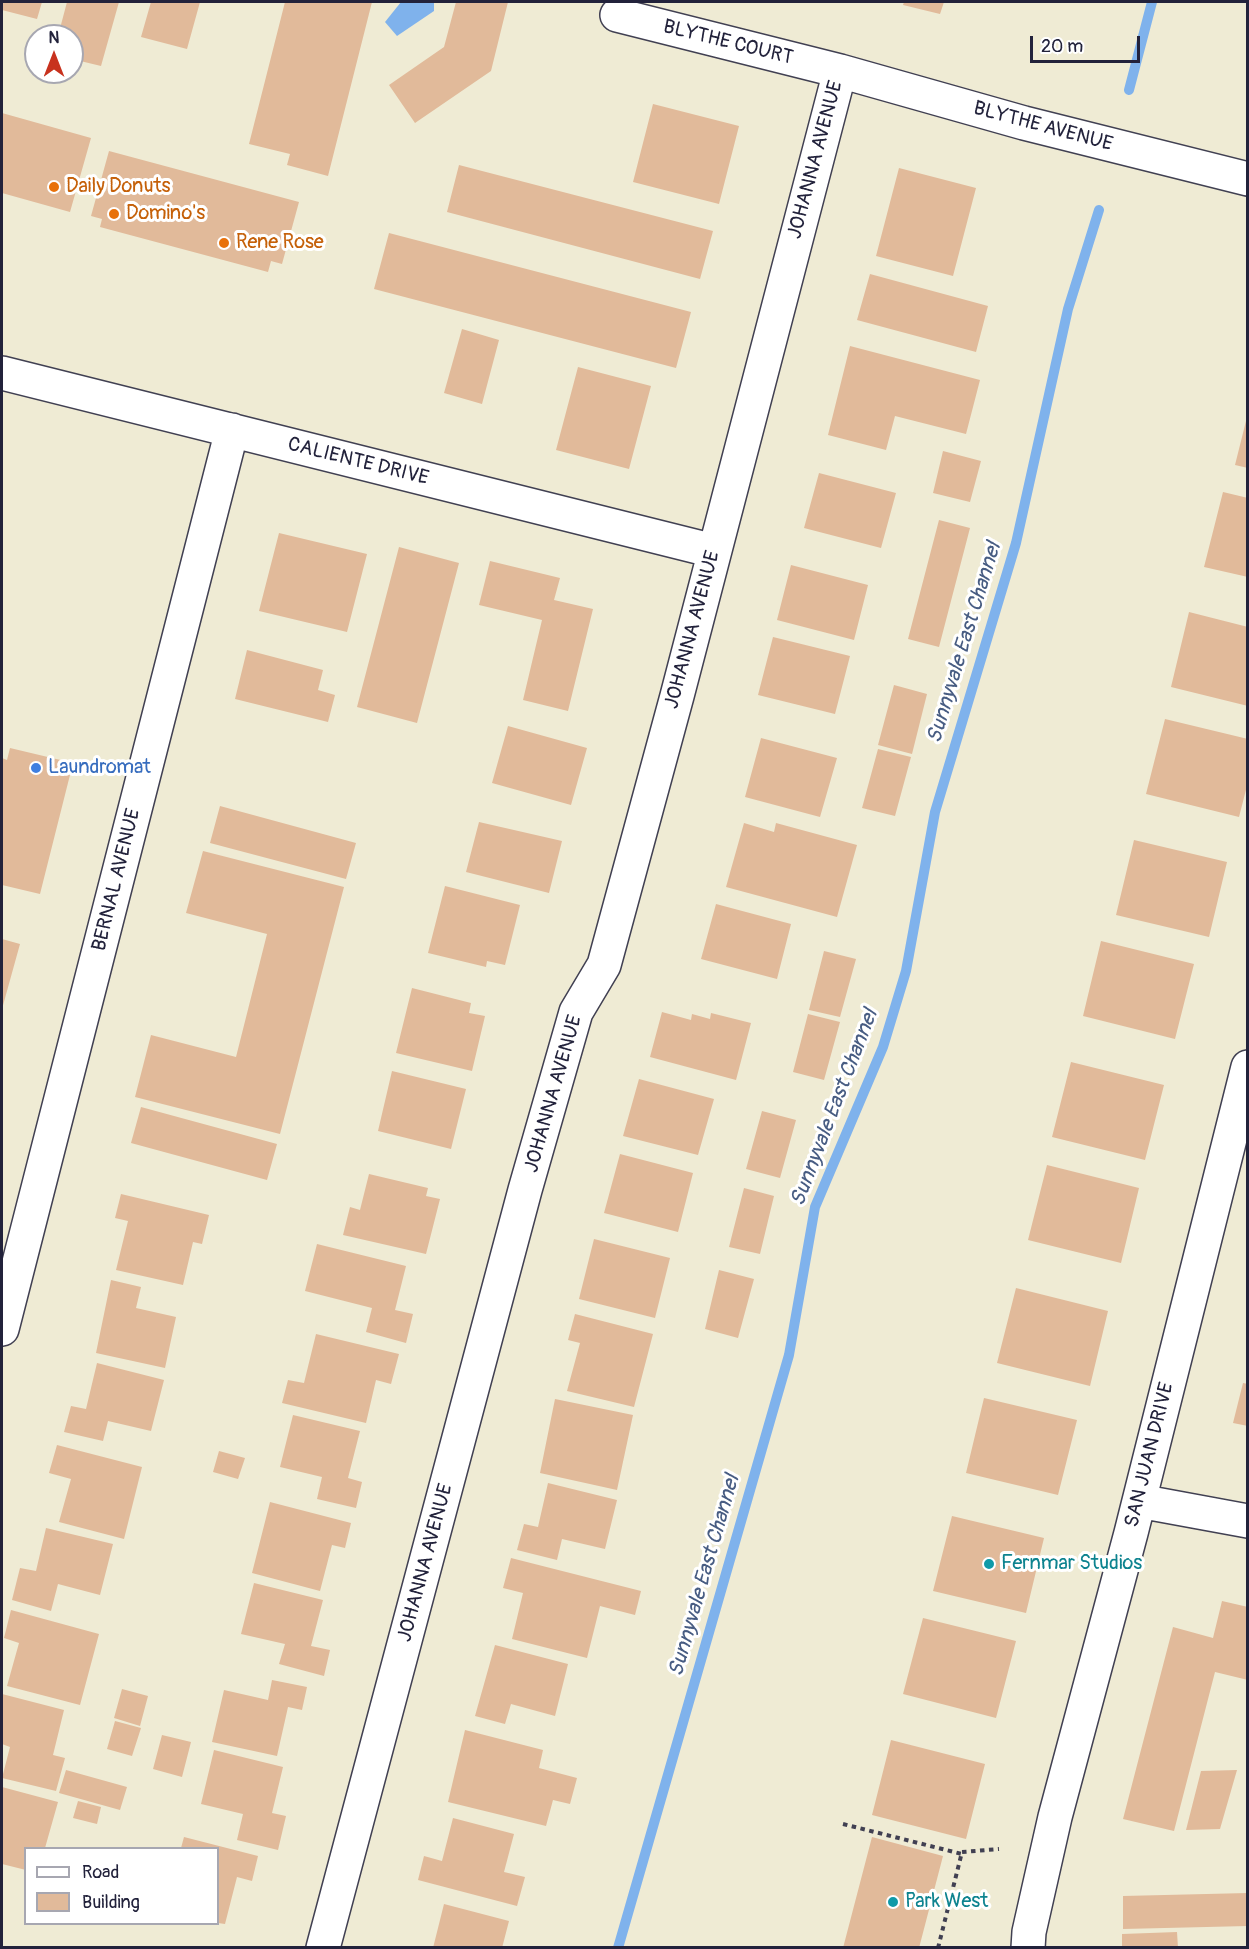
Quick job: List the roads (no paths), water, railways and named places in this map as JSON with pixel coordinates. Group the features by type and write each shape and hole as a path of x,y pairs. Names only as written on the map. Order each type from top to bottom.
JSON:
{"street":[{"name":"BLYTHE COURT","path":"617,15 840,70"},
{"name":"BLYTHE AVENUE","path":"840,70 1024,123 1248,179"},
{"name":"JOHANNA AVENUE","path":"323,1947 525,1190 576,1012 604,965 840,70"},
{"name":"CALIENTE DRIVE","path":"2,373 714,551"},
{"name":"BERNAL AVENUE","path":"2,1329 232,430"},
{"name":"SAN JUAN DRIVE","path":"1028,1947 1029,1932 1055,1817 1139,1501 1248,1067"},
{"path":"1139,1501 1248,1521"}],"water":[{"path":"401,2 434,2 434,11 397,36 385,22"}],"waterway":[{"name":"Sunnyvale East Channel","path":"1129,90 1152,2"},
{"name":"Sunnyvale East Channel","path":"618,1948 789,1355 815,1207 883,1047 906,971 935,812 1016,543 1068,309 1099,210"}],"place":[{"name":"Daily Donuts","path":"54,187"},
{"name":"Domino's","path":"114,214"},
{"name":"Rene Rose","path":"224,243"},
{"name":"Laundromat","path":"36,768"},
{"name":"Fernmar Studios","path":"989,1564"},
{"name":"Park West","path":"893,1902"}]}
